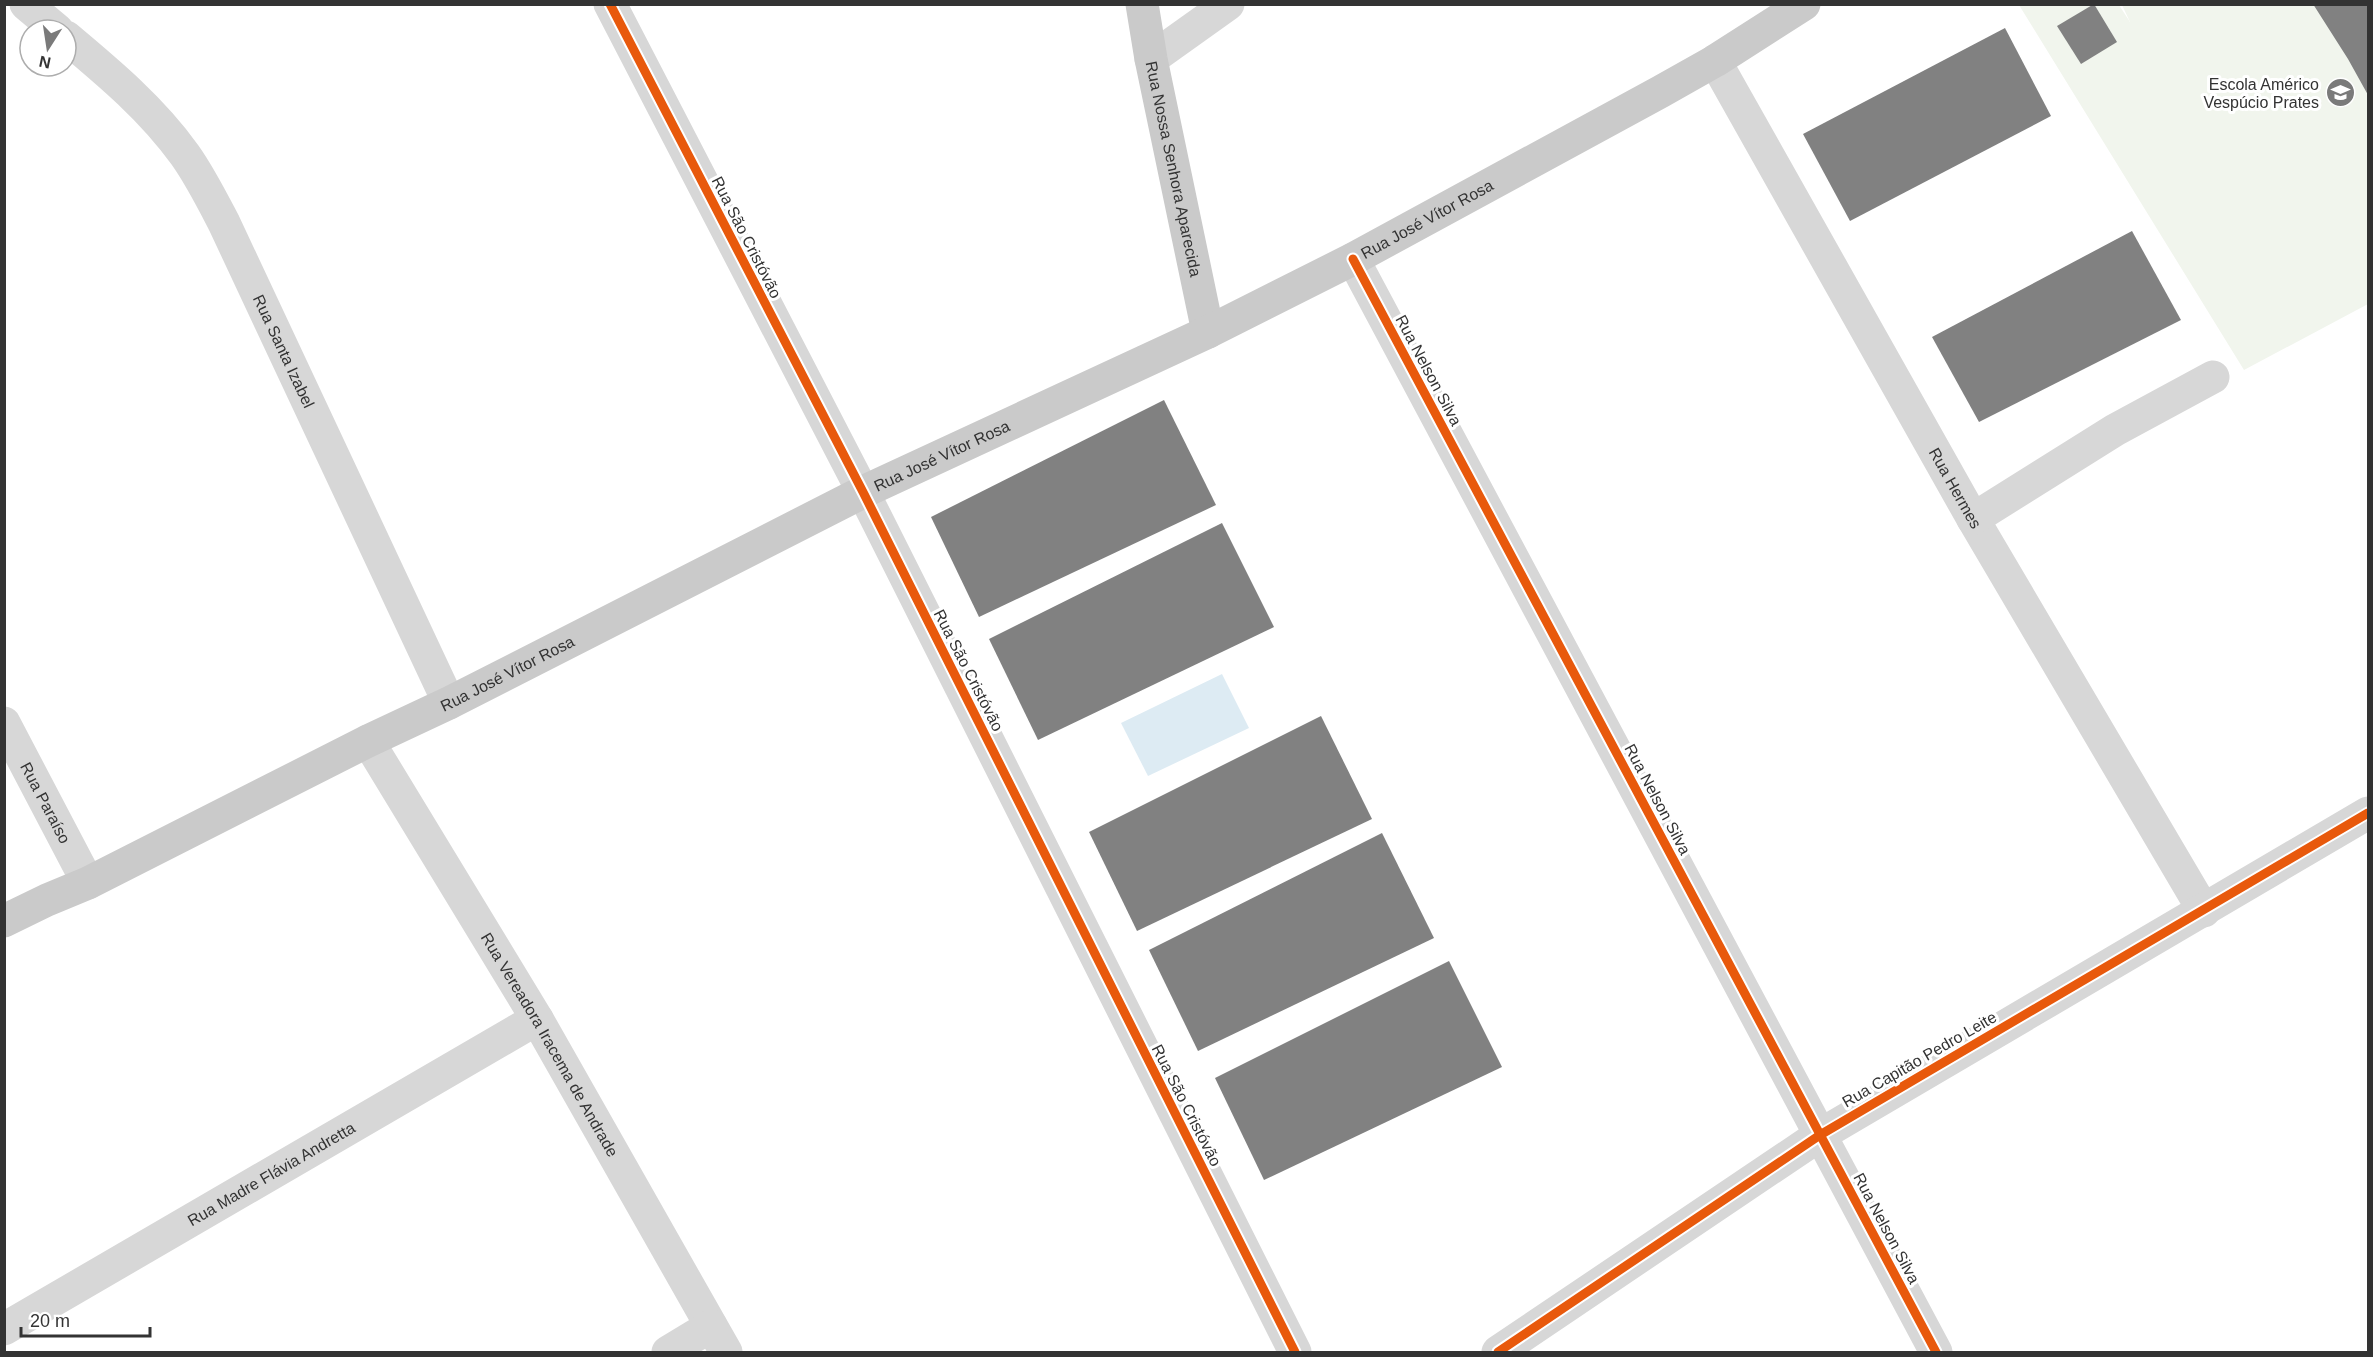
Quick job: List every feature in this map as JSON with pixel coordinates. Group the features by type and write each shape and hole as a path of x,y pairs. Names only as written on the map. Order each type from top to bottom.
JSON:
{"main road":[{"name":"Rua Nossa Senhora Aparecida","path":"1142,4 1151,59 1208,332"},
{"name":"Rua José Vítor Rosa","path":"4,921 88,883 368,741 449,703 863,492 1208,332 1353,259 1715,61 1804,4"}],"street":[{"path":"26,4 43,18"},
{"name":"Rua São Cristóvão","path":"610,4 863,492 1294,1353"},
{"path":"1151,59 1228,4"},
{"name":"Rua Santa Izabel","path":"78,47 116,79 162,126 185,156 205,188 229,234 449,703"},
{"name":"Rua Hermes","path":"1715,61 1973,519 2204,911"},
{"name":"Rua Nelson Silva","path":"1353,259 1936,1353"},
{"path":"1973,519 2115,430 2213,377"},
{"name":"Rua Paraíso","path":"4,723 88,883"},
{"name":"Rua Vereadora Iracema de Andrade","path":"368,741 537,1019 718,1339"},
{"name":"Rua Capitão Pedro Leite","path":"1498,1353 1820,1135 2368,813"},
{"name":"Rua Madre Flávia Andretta","path":"4,1329 537,1019"},
{"path":"668,1353 718,1339"}],"shaded area":[{"path":"2019,5 2119,5 2130,22 2122,5 2368,5 2368,304 2244,370"},
{"path":"1222,674 1249,728 1148,776 1121,723"}],"building":[{"path":"2094,4 2117,42 2081,64 2057,26"},
{"path":"2313,4 2368,4 2368,95 2348,59"},
{"path":"2005,28 2051,116 1850,221 1803,134"},
{"path":"2132,231 2181,320 1979,422 1932,337"},
{"path":"1164,400 1216,505 979,617 931,517"},
{"path":"1222,523 1274,627 1038,740 989,639"},
{"path":"1321,716 1372,819 1137,931 1089,832"},
{"path":"1382,833 1434,938 1198,1051 1149,950"},
{"path":"1449,961 1502,1067 1264,1180 1215,1078"}],"cycle path":[{"path":"610,4 863,492 1295,1352"},
{"path":"1353,259 1936,1352"},
{"path":"1498,1352 1820,1135 2368,813"}],"place":[{"name":"Escola Américo Vespúcio Prates","path":"2340,93"}]}
